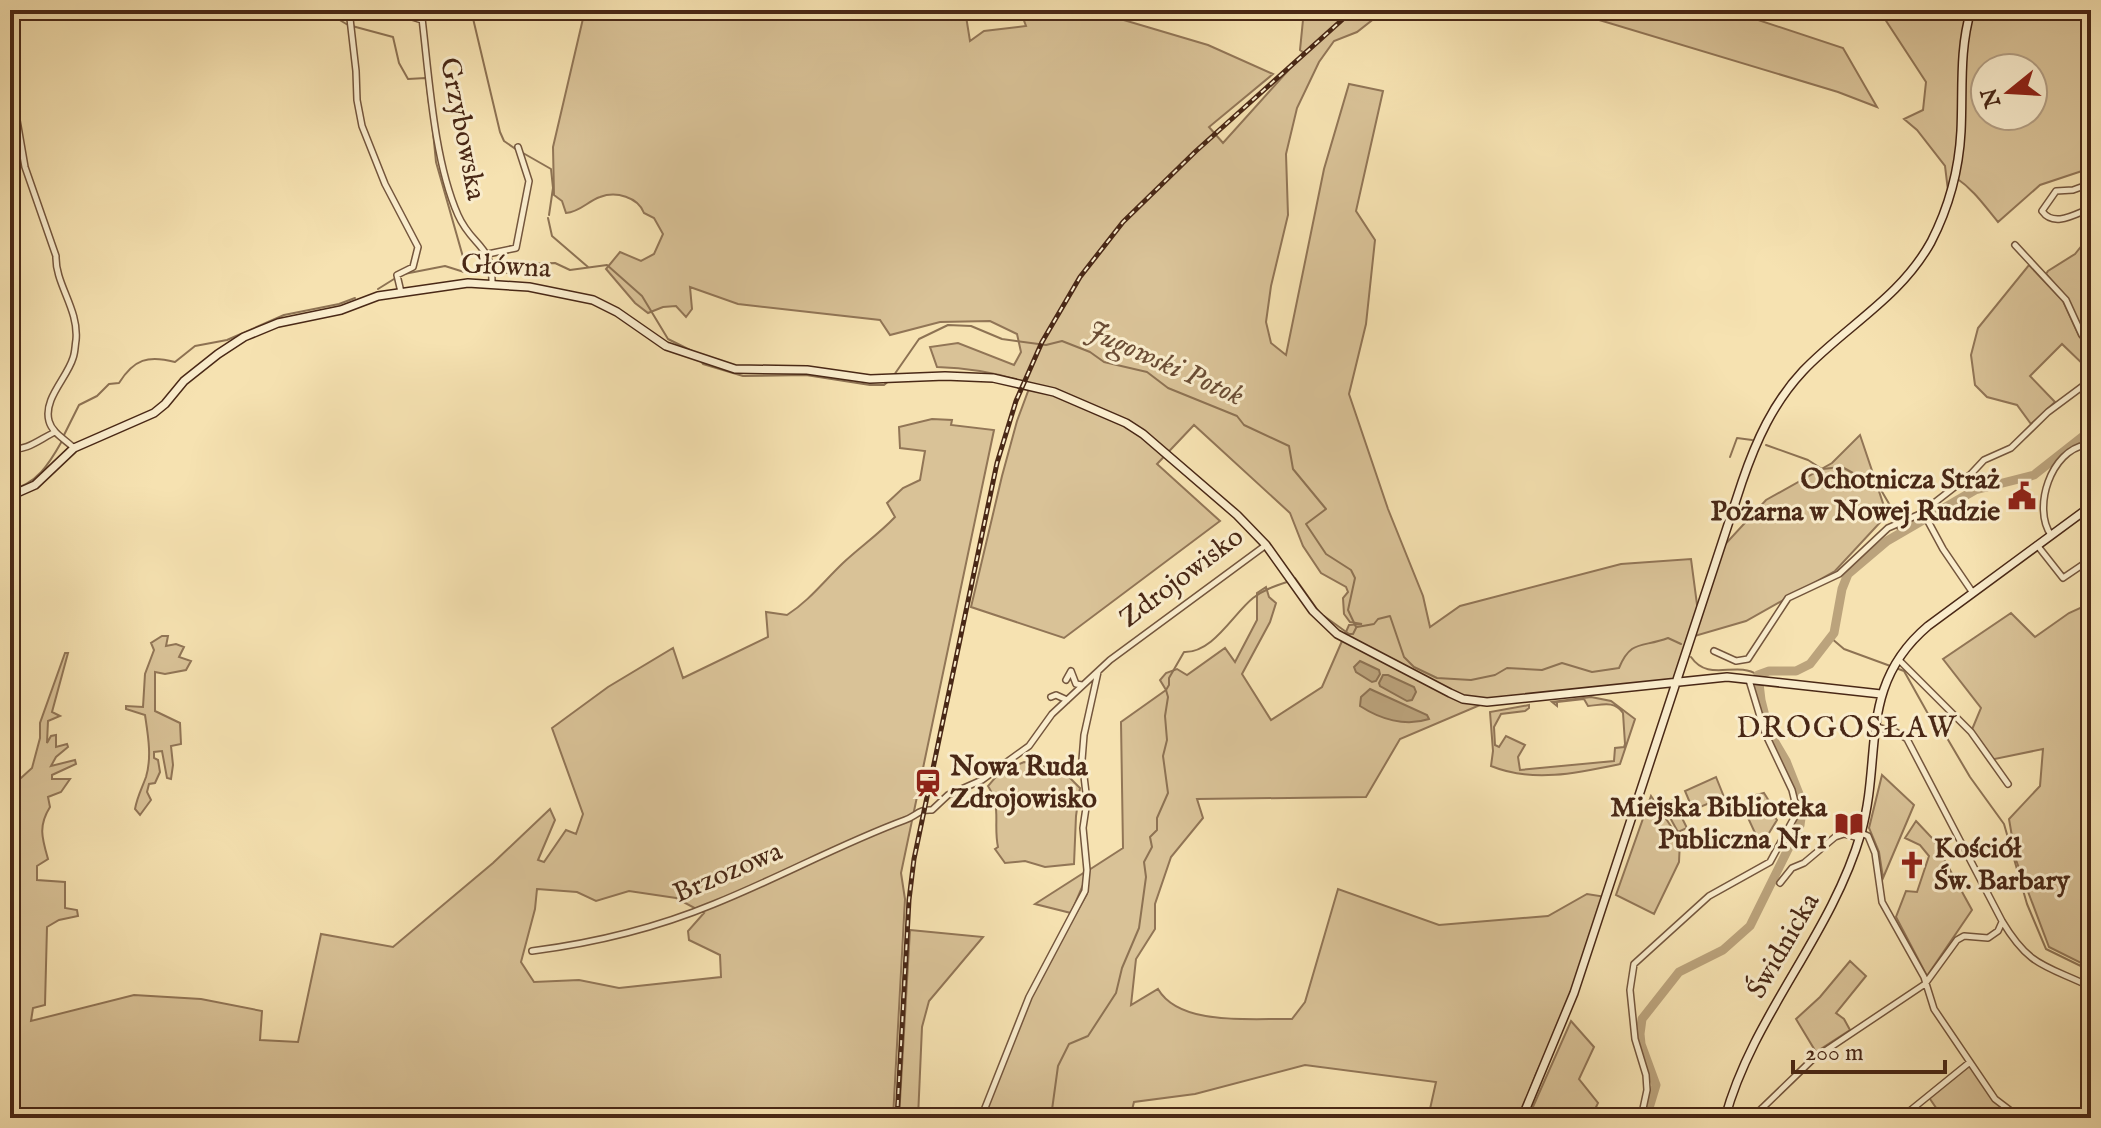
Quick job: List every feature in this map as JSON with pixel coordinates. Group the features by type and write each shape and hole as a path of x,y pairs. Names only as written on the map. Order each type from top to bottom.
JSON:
{"street":[{"path":"349,10 362,126 385,184 418,247 413,267 398,278 401,292"},
{"path":"389,10 422,20"},
{"name":"Grzybowska","path":"421,10 441,158 456,211 470,236 488,254 493,269 492,280"},
{"path":"1522,1118 1574,993 1742,482 1768,419 1805,370 1897,288 1917,264 1940,222 1951,194 1958,161 1963,51 1971,10"},
{"path":"10,80 25,167 72,305 76,336 73,360 50,403 49,421 74,448"},
{"path":"488,254 516,248 529,181 518,150"},
{"path":"2084,186 2056,191 2042,211 2056,220 2091,208"},
{"path":"2015,245 2059,291 2072,309 2082,335 2091,345"},
{"name":"Główna","path":"10,496 35,485 74,448 154,413 189,377 244,337 287,320 334,312 368,298 463,283 492,280 570,294 604,304 663,345 744,370 807,370 887,379 945,376 993,378"},
{"name":"Zdrojowisko","path":"932,810 948,795 982,780 1029,746 1052,714 1119,653 1266,545 1160,446 1126,423 1054,392 993,378"},
{"path":"1714,651 1736,661 1748,659 1788,598 1839,574 1888,528 1925,516 1984,460 2011,448 2048,412 2091,380"},
{"path":"10,449 25,450 37,440 60,436"},
{"path":"2051,535 2045,523 2044,504 2051,472 2074,449 2085,445 2091,448"},
{"name":"Świdnicka","path":"1725,1118 1746,1061 1778,999 1829,913 1860,835 1870,788 1881,694 1895,664 1919,634 2091,506"},
{"path":"1925,516 1973,593"},
{"path":"1266,545 1313,611 1337,634 1463,699 1487,702 1727,677 1881,694"},
{"path":"2037,545 2063,578 2091,559"},
{"path":"1895,664 1971,732 2008,784"},
{"path":"1066,680 1071,671 1076,684 1083,685"},
{"path":"981,1118 1029,997 1085,891 1087,870 1083,828 1087,801 1082,760 1084,735 1098,672"},
{"path":"1641,1118 1647,1090 1646,1075 1635,1039 1630,990 1634,964 1709,896 1767,865 1794,818 1792,790 1761,721 1752,680"},
{"path":"1051,697 1056,695 1067,700"},
{"path":"1875,727 1896,732 1907,739 2019,949 2030,959 2091,987"},
{"name":"Brzozowa","path":"532,951 601,941 706,907 907,819 921,809 932,810"},
{"path":"1780,883 1792,868 1804,863 1835,837 1844,834 1868,836 1875,853 1884,906 1899,930 1942,1023 1995,1099 2020,1118"},
{"path":"1752,1118 1813,1059 1925,984 1957,940 1964,936 1988,938 1998,931 2002,921"},
{"path":"1901,1118 1970,1062"},
{"path":"1762,1108 1769,1118"}],"shaded area":[{"path":"585,10 965,10 970,41 984,31 1026,26 1020,10 1090,10 1208,45 1273,74 1209,127 1223,143 1304,53 1300,50 1304,10 1385,10 1357,32 1334,41 1319,62 1297,108 1286,154 1288,215 1266,322 1271,343 1286,355 1324,169 1349,84 1383,91 1356,211 1375,240 1366,324 1349,394 1388,509 1423,596 1430,627 1460,606 1621,564 1691,559 1698,612 1719,551 1766,500 1832,463 1860,435 1887,515 1835,571 1746,621 1691,637 1677,682 1487,702 1400,739 1366,797 1197,799 1203,818 1171,857 1155,904 1155,929 1136,959 1131,1005 1158,989 1168,1001 1200,1015 1292,1019 1305,1002 1338,889 1439,925 1548,916 1587,894 1606,897 1574,993 1519,1118 1428,1118 1436,1082 1305,1065 1195,1094 1134,1102 1130,1118 1064,1118 986,1109 1029,997 1087,894 1089,870 1123,848 1121,722 1166,690 1160,680 1166,673 1177,669 1187,675 1225,648 1235,662 1257,620 1257,593 1266,587 1269,597 1276,603 1270,622 1242,674 1271,720 1322,687 1349,625 1362,624 1350,622 1344,614 1346,587 1321,573 1303,546 1290,513 1194,425 1157,464 1220,521 1064,638 971,607 1017,421 1030,386 1040,388 989,373 937,367 930,347 958,343 1014,365 1021,352 1017,334 990,321 940,322 890,335 880,320 738,304 690,287 692,309 686,317 676,306 648,313 635,303 606,269 620,252 641,261 654,254 663,234 654,218 644,213 632,199 613,195 600,197 576,211 566,213 562,201 554,195 553,147"},
{"path":"1566,10 1728,10 1843,48 1877,107 1838,92"},
{"path":"1879,10 2091,10 2091,168 2040,185 1998,222 1955,177 1949,199 1945,166 1917,130 1904,119 1923,110 1926,82"},
{"path":"2091,234 2091,343 2084,335 2068,299 2046,274 2075,254"},
{"path":"2029,265 2063,301 2079,336 2091,349 2091,372 2062,344 2030,376 2055,402 2031,424 2017,405 1987,397 1975,385 1971,355 1978,328"},
{"path":"932,419 952,420 951,425 994,430 901,873 905,899 893,1118 10,1118 10,788 32,768 40,738 40,723 65,653 68,653 52,712 60,716 48,721 47,743 51,736 56,735 56,747 67,744 68,747 51,766 75,760 76,764 52,775 52,779 70,779 61,792 48,797 50,807 42,832 48,859 37,866 37,880 65,882 65,908 77,910 78,916 59,920 47,927 45,1005 33,1008 31,1021 134,995 201,999 262,1011 260,1040 298,1042 321,934 393,947 493,863 550,809 555,820 538,860 544,862 566,830 576,834 583,814 552,728 608,687 673,648 683,678 768,637 766,612 787,615 895,517 887,503 903,488 920,480 925,451 900,448 899,427","holes":["537,889 577,892 596,901 629,891 676,898 704,913 688,931 689,940 720,955 721,977 619,988 579,980 534,982 521,962"]},
{"path":"2091,603 2091,968 2049,947 2016,860 2009,819 2040,786 2043,749 1990,760 1971,732 1981,708 1943,659 2011,613 2035,637 2069,613"},
{"path":"168,636 166,646 176,644 184,647 179,657 191,661 186,670 165,674 155,672 155,711 180,723 181,744 171,746 171,779 167,778 162,751 154,752 160,772 155,783 149,784 147,792 151,800 140,815 135,809 148,769 147,730 145,715 126,709 126,706 143,707 145,674 154,650 151,643"},
{"path":"1360,661 1379,670 1376,681 1372,682 1356,672 1354,667"},
{"path":"1383,675 1414,687 1416,692 1412,700 1407,701 1380,686"},
{"path":"1370,689 1427,715 1429,719 1402,722 1368,711 1360,706 1361,697"},
{"path":"1591,697 1611,701 1635,719 1620,764 1555,775 1523,774 1491,766 1490,712 1529,705 1525,711 1501,714 1494,727 1495,745 1499,747 1506,736 1525,745 1518,757 1520,770 1614,761 1615,748 1624,747 1625,744 1623,713 1616,706 1588,706 1584,699 1557,702 1557,706 1552,702"},
{"path":"1024,762 1062,770 1080,788 1074,864 1045,867 1025,861 1005,863 995,849 998,847 996,809 988,786 1000,772"},
{"path":"1882,775 1914,805 1883,878 1879,852 1869,828"},
{"path":"1716,777 1724,797 1693,810 1685,791"},
{"path":"1764,793 1769,801 1765,804 1777,820 1761,846 1743,807 1758,800 1756,795"},
{"path":"1651,796 1680,840 1679,862 1654,914 1616,895"},
{"path":"1673,800 1687,828 1678,832 1663,805"},
{"path":"1916,821 1933,839 1972,910 1927,976 1896,917 1906,891 1917,892 1929,856 1920,845 1905,838"},
{"path":"1085,872 1071,913 1035,904"},
{"path":"910,930 983,937 929,1001 922,1027 918,1118 899,1118"},
{"path":"1850,961 1866,976 1836,1013 1850,1030 1816,1052 1796,1019 1820,997"},
{"path":"1571,1021 1594,1047 1579,1079 1598,1103 1591,1118 1528,1118"},
{"path":"1970,1062 1995,1099 2020,1118 1943,1118 1928,1096"}],"waterway":[{"path":"323,10 348,25"},
{"path":"471,10 500,132 504,141 517,150"},
{"path":"352,26 393,37 399,63 408,79 426,78 429,104"},
{"path":"432,122 436,162 467,271"},
{"path":"523,153 551,169 553,188 549,215"},
{"path":"548,218 552,236 588,267"},
{"name":"Jugowski Potok","path":"404,274 445,266 464,272 507,273 529,264 555,263 570,270 607,265 642,296 668,339 698,354"},
{"name":"Jugowski Potok","path":"378,289 394,279"},
{"name":"Jugowski Potok","path":"64,435 79,405 97,396 109,384 119,383 130,369 142,361 157,359 175,362 195,346 227,340 284,315 355,298"},
{"name":"Jugowski Potok","path":"894,375 919,339 948,325 971,326 1002,339 1046,345 1062,341 1090,352 1104,362 1147,372 1168,388 1237,416 1244,425 1289,446 1293,469 1326,509 1306,524 1326,554 1351,570 1355,578 1348,610 1356,627"},
{"name":"Jugowski Potok","path":"700,360 703,364 743,376 806,375 870,385 884,385 890,380"},
{"path":"1646,1118 1656,1085 1641,1044 1642,1019 1679,972 1723,950 1750,926 1800,825 1803,804 1786,761 1769,732 1758,675 1769,671 1796,671 1810,664 1834,633 1848,574 1887,541 1975,490 2034,475 2091,430"},
{"path":"1730,457 1737,438 1752,440"},
{"name":"Jugowski Potok","path":"10,490 35,478 62,441"},
{"path":"1766,445 1808,460 1822,469 1842,467 1875,485 1898,519"},
{"path":"1897,528 1900,533"},
{"path":"1295,578 1319,612"},
{"path":"1051,1117 1058,1066 1069,1044 1088,1036 1116,993 1122,968 1139,928 1146,877 1144,862 1152,847 1150,837 1157,830 1157,818 1168,793 1163,756 1167,740 1165,716 1169,678 1184,652 1194,651 1213,640 1253,598 1287,582"},
{"path":"1324,616 1349,634 1353,634 1356,628"},
{"name":"Jugowski Potok","path":"1357,627 1374,624 1378,619 1390,616 1404,657 1414,667 1437,678 1471,680 1495,675 1507,668 1542,670 1562,663 1592,672 1619,668 1628,652 1638,646 1668,638 1681,644"},
{"path":"1831,638 1844,649 1904,671 1927,712 2004,824 2027,904 2046,949 2091,971"},
{"name":"Jugowski Potok","path":"1691,657 1706,669 1750,671 1758,675"}],"railway":[{"path":"897,1118 914,859 997,463 1016,401 1042,342 1080,277 1123,222 1196,151 1353,10"}],"place":[{"name":"Ochotnicza Straż Pożarna w Nowej Rudzie","path":"2022,496"},
{"name":"Nowa Ruda Zdrojowisko","path":"928,783"},
{"name":"Miejska Biblioteka Publiczna Nr 1","path":"1849,824"},
{"name":"Kościół Św. Barbary","path":"1912,865"}],"district":[{"name":"DROGOSŁAW","path":"1847,729"}]}
